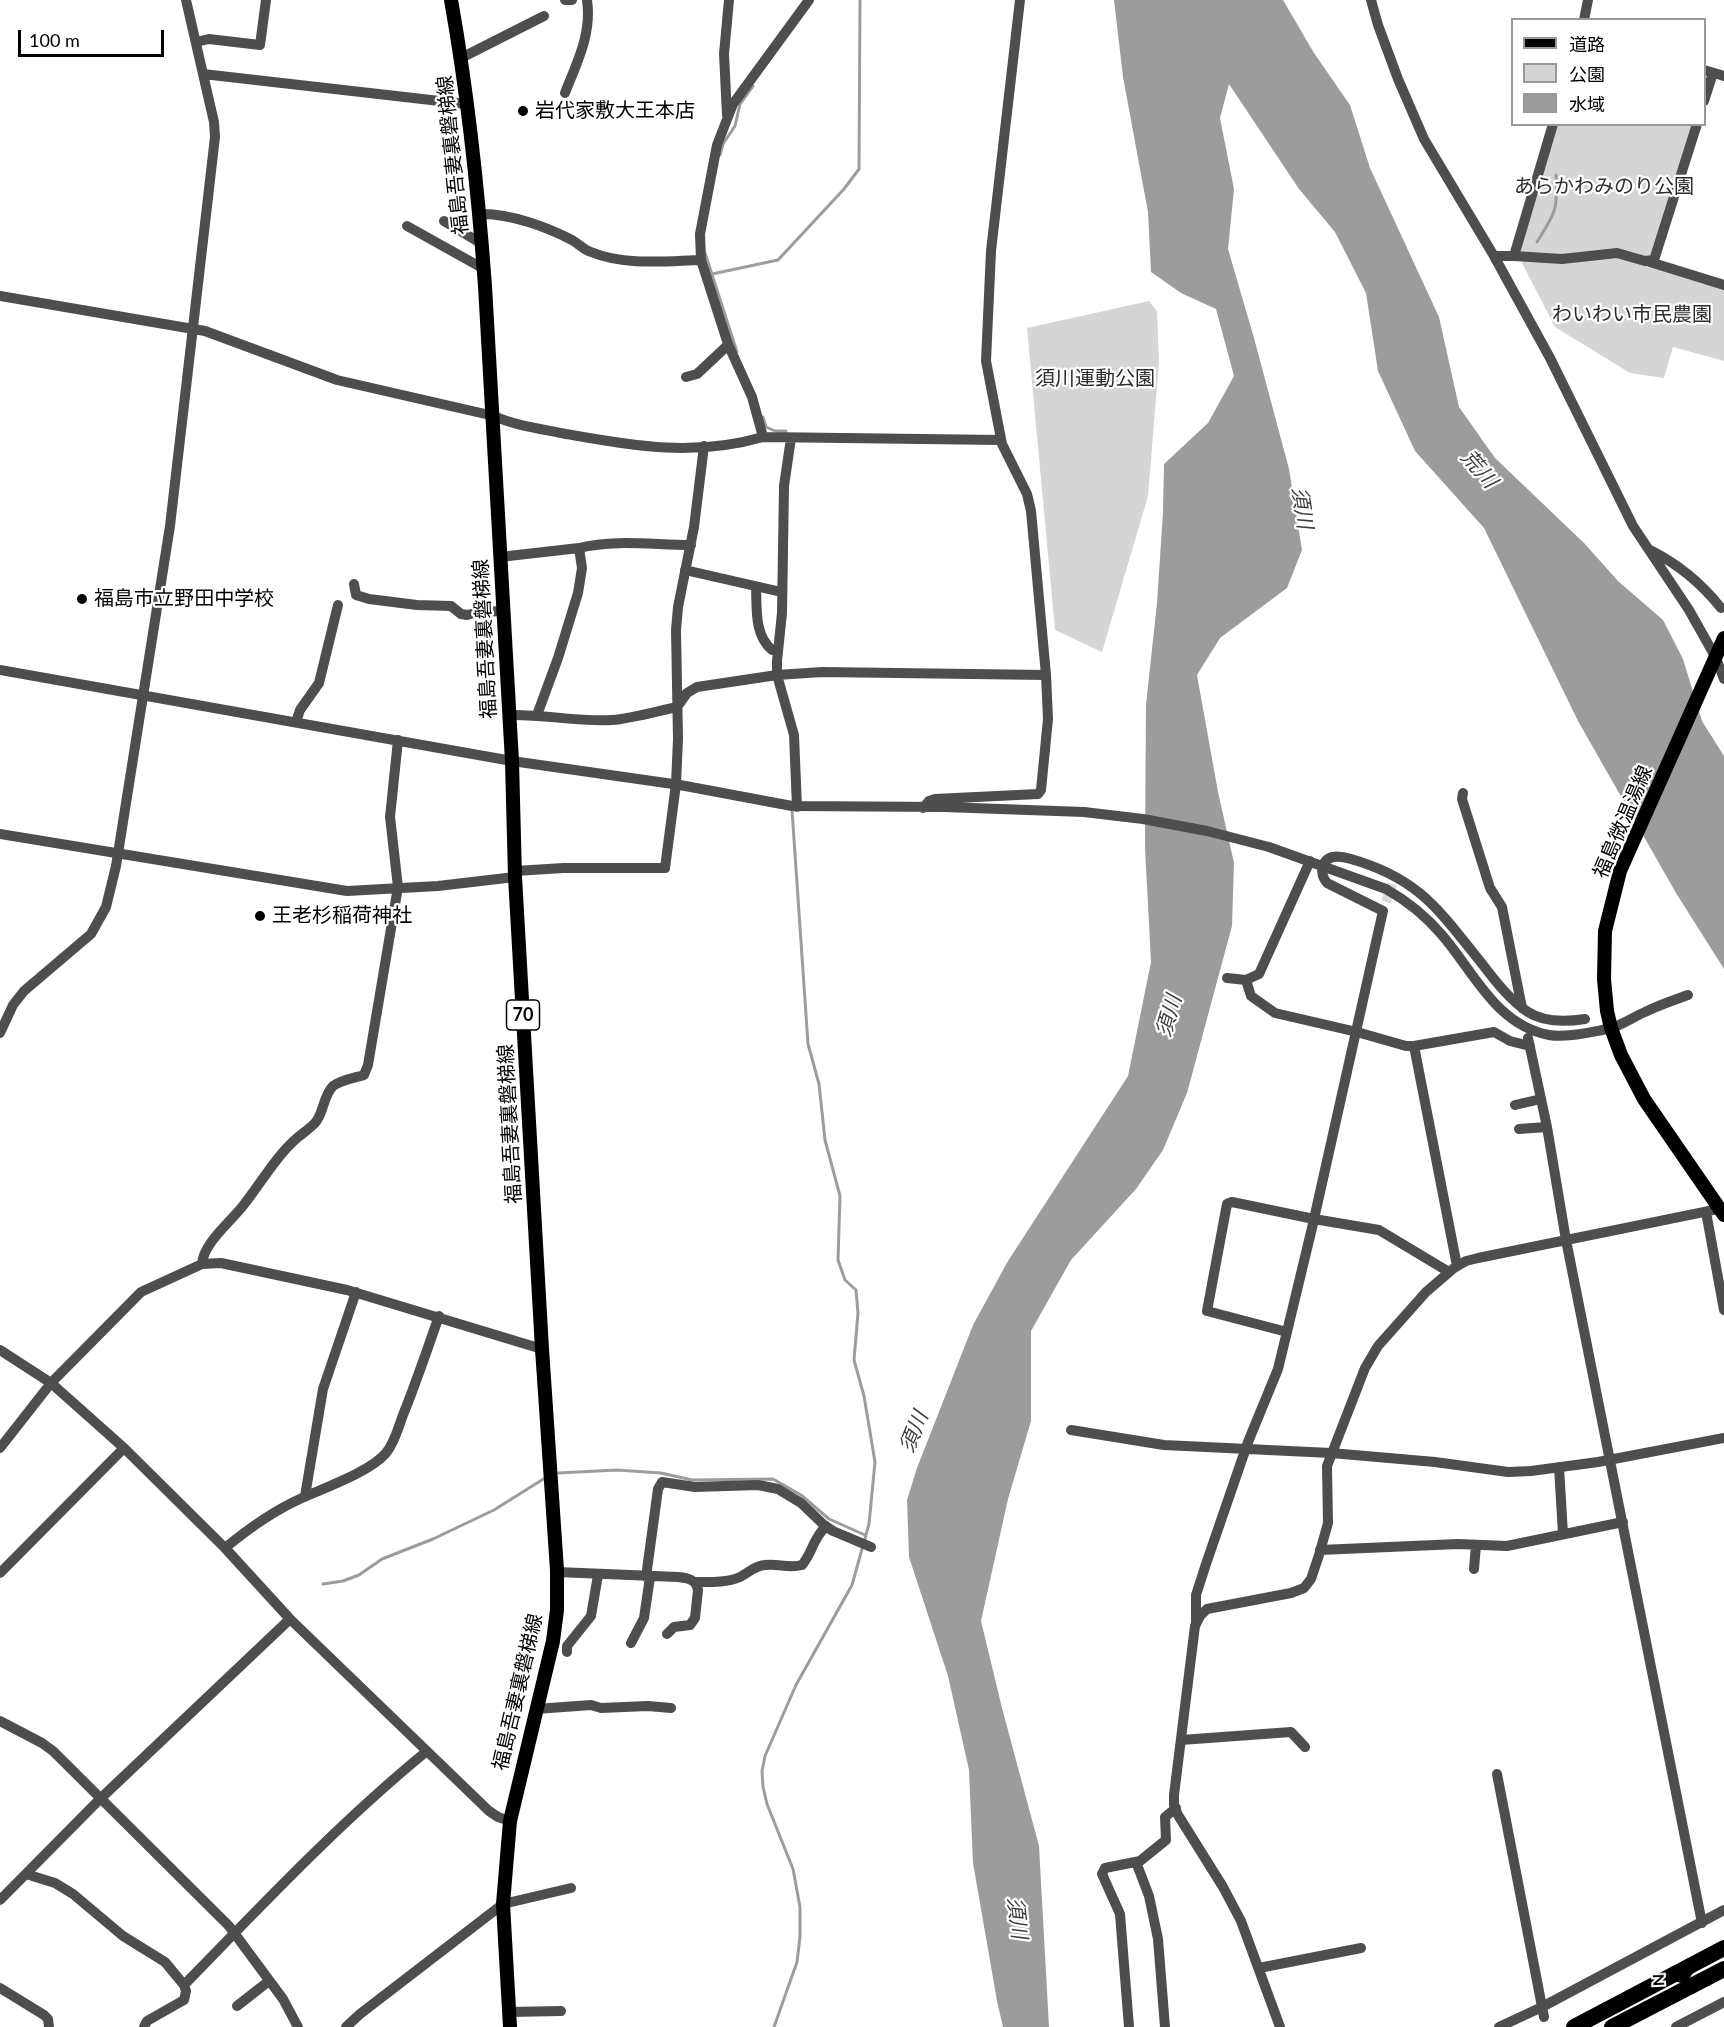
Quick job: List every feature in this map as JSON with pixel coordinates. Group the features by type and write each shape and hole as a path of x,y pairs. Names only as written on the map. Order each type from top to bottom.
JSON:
{"highway":[{"path":"1574,2027 1724,1948"},
{"path":"1612,2027 1724,1969"}],"main road":[{"name":"福島吾妻裏磐梯線","path":"452,0 480,214 494,416 512,761 515,874 557,1572 557,1610 553,1641 510,1821 503,1904 510,2027"},
{"name":"福島微温湯線","path":"1718,1211 1644,1099 1621,1055 1611,1028 1604,980 1605,931 1620,871 1724,638"}],"street":[{"path":"0,1033 13,1005 24,991 80,945 99,921 106,907 118,853 170,526 215,137 186,0"},
{"path":"196,42 209,39 260,45 266,0"},
{"path":"565,0 572,0"},
{"path":"565,93 587,38 589,13 587,0"},
{"path":"727,118 724,54 729,0"},
{"path":"763,437 752,397 728,345 700,260 699,234 712,165 733,104 809,0"},
{"path":"923,808 929,801 935,799 1038,794 1041,790 1048,719 1047,675 1031,511 1027,494 1001,440 986,361 991,251 1020,0"},
{"path":"1371,0 1398,78 1424,139 1494,256 1550,358 1633,526 1689,610 1716,658 1724,679"},
{"path":"1584,18 1588,0"},
{"path":"461,57 544,16"},
{"path":"1706,95 1714,73"},
{"path":"203,74 466,104"},
{"path":"1514,256 1552,126"},
{"path":"1650,262 1654,261 1658,250 1696,126"},
{"path":"480,214 497,214 554,232 574,241 590,252 618,259 633,261 700,260"},
{"path":"444,221 482,244"},
{"path":"407,226 484,269"},
{"path":"1494,256 1562,259 1617,253 1724,285"},
{"path":"0,296 205,331 338,380 494,416 543,430 636,447 667,449 704,447 738,444 763,437 1001,440"},
{"path":"686,377 698,374 728,345"},
{"path":"791,438 784,486 782,613 777,675 794,735 797,807"},
{"path":"0,834 347,891 438,886 564,868 665,868 676,784 676,630 691,544 704,447"},
{"path":"500,557 624,542 644,545 691,544"},
{"path":"537,716 578,593 582,568 579,548"},
{"path":"1649,550 1667,559 1706,590 1721,608"},
{"path":"685,570 777,591"},
{"path":"354,584 356,595 369,600 451,606 461,614 467,615 503,611"},
{"path":"756,586 758,624 762,637 772,650"},
{"path":"296,722 300,710 319,683 338,605"},
{"path":"0,670 512,761 676,784 797,807 1084,812 1143,819 1207,831 1269,847 1386,889 1408,903 1442,934 1490,999 1522,1026 1557,1036 1611,1028 1688,995"},
{"path":"509,715 615,720 677,707 687,693 697,687 777,675 822,672 1047,675"},
{"path":"202,1264 215,1238 243,1206 261,1180 296,1138 321,1116 333,1086 364,1075 368,1065 398,887 390,817 398,740"},
{"path":"1463,793 1462,800 1490,888 1502,907 1523,1013"},
{"path":"1280,2027 1241,1921 1223,1887 1189,1834 1176,1808 1174,1795 1196,1626 1196,1595 1245,1450 1278,1368 1385,906 1327,883 1323,877 1323,866 1332,857 1343,857 1393,880 1431,902 1449,920 1497,984 1523,1013 1561,1023 1585,1019"},
{"path":"1227,978 1246,980 1259,974 1310,861"},
{"path":"1246,980 1251,996 1275,1013 1406,1046 1494,1032 1510,1041 1529,1042 1547,1127 1566,1240 1702,1923"},
{"path":"1414,1046 1453,1269"},
{"path":"1515,1105 1541,1099"},
{"path":"1519,1129 1547,1127"},
{"path":"1287,1332 1207,1311 1227,1204 1232,1202 1379,1230 1453,1269"},
{"path":"1196,1626 1200,1616 1207,1609 1291,1593 1304,1588 1311,1579 1328,1523 1327,1466 1365,1368 1378,1346 1426,1292 1453,1269 1478,1258 1718,1211 1724,1310"},
{"path":"0,1448 51,1383 141,1292 202,1264 221,1263 356,1292 542,1349"},
{"path":"305,1496 323,1389 356,1292"},
{"path":"225,1548 246,1531 305,1496 344,1480 373,1464 386,1453 415,1389 439,1316"},
{"path":"0,1350 51,1383 124,1448 225,1548 290,1619 489,1811 510,1821"},
{"path":"1071,1430 1164,1445 1331,1453 1463,1465 1498,1472 1532,1471 1611,1460 1724,1438"},
{"path":"0,1573 124,1448"},
{"path":"1559,1467 1563,1534"},
{"path":"631,1643 644,1618 658,1489 662,1482 695,1487 767,1486 778,1489 795,1499 826,1526 871,1547"},
{"path":"1320,1550 1458,1544 1507,1546 1623,1522"},
{"path":"557,1572 682,1577 694,1582 737,1578 766,1564 788,1568 802,1565 814,1541 826,1526"},
{"path":"1474,1569 1476,1545"},
{"path":"567,1652 567,1646 591,1616 598,1575"},
{"path":"667,1634 674,1627 690,1625 695,1618 698,1590 694,1582"},
{"path":"0,1900 100,1799 290,1619"},
{"path":"536,1709 591,1705 601,1708 648,1706 671,1708"},
{"path":"0,1721 53,1751 234,1934 262,1968 298,2027"},
{"path":"1181,1740 1291,1732 1305,1747"},
{"path":"184,1985 342,1827 427,1751"},
{"path":"1497,1774 1543,2012"},
{"path":"1129,2027 1120,1914 1102,1874 1105,1868 1136,1862 1166,1840 1165,1817 1176,1808"},
{"path":"1136,1862 1149,1896 1158,1939 1165,2027"},
{"path":"26,1874 55,1883 73,1894 123,1936 165,1962 184,1985 186,1991 184,2000 147,2021 144,2027"},
{"path":"346,2027 503,1904 571,1888"},
{"path":"1499,2027 1543,2012 1724,1910"},
{"path":"1259,1968 1361,1948"},
{"path":"237,2006 269,1981"},
{"path":"0,1988 44,2015 48,2019 49,2027"},
{"path":"1676,2027 1724,2002"},
{"path":"509,2012 561,2011"}],"green space":[{"name":"あらかわみのり公園","path":"1556,126 1694,126 1652,258 1615,249 1564,257 1518,254"},
{"name":"わいわい市民農園","path":"1616,256 1724,290 1724,361 1673,347 1664,378 1630,373 1555,327 1522,263 1525,260"},
{"name":"須川運動公園","path":"1149,301 1157,311 1159,362 1148,496 1102,652 1055,630 1027,328"}],"water":[{"path":"1114,0 1283,0 1314,53 1350,105 1370,168 1439,317 1459,407 1495,458 1584,543 1618,581 1663,620 1683,659 1702,721 1724,756 1724,969 1676,893 1578,721 1484,528 1415,451 1378,371 1366,293 1335,232 1299,189 1229,84 1220,118 1234,189 1228,249 1289,469 1302,550 1287,588 1220,638 1197,675 1218,792 1234,863 1232,926 1187,1093 1163,1150 1136,1189 1071,1260 1031,1331 1031,1421 1008,1499 981,1621 1039,1846 1049,2027 1003,2027 973,1863 969,1770 948,1676 909,1557 907,1500 917,1468 973,1325 1008,1261 1128,1076 1151,962 1145,848 1146,705 1157,603 1164,464 1208,423 1234,376 1216,309 1181,293 1151,272 1148,212 1123,77"}],"waterway":[{"path":"712,274 778,260 844,189 859,169 860,0"},
{"path":"720,155 723,144 735,126 740,104 753,86"},
{"path":"1537,242 1556,204 1556,175"},
{"path":"705,253 737,352"},
{"path":"763,417 766,427 775,431 786,431 786,435"},
{"path":"774,2027 797,1962 800,1907 793,1869 767,1804 762,1771 765,1756 796,1685 852,1585 869,1524 875,1462 864,1396 854,1360 858,1313 856,1290 845,1280 838,1260 840,1196 825,1140 819,1084 808,1044 792,810"},
{"path":"558,1473 617,1470 661,1473 692,1480 773,1479 801,1495 829,1519 865,1535"},
{"path":"323,1584 343,1581 359,1575 382,1559 433,1539 494,1510 545,1478"}],"tunnel":[{"path":"1386,902 1392,884"}],"place":[{"name":"岩代家敷大王本店","path":"523,111"},
{"name":"福島市立野田中学校","path":"82,599"},
{"name":"王老杉稲荷神社","path":"260,916"}],"water label":[{"name":"荒川","path":"1479,469"},
{"name":"須川","path":"1302,508"},
{"name":"須川","path":"1169,1016"},
{"name":"須川","path":"914,1432"},
{"name":"須川","path":"1017,1918"}]}
